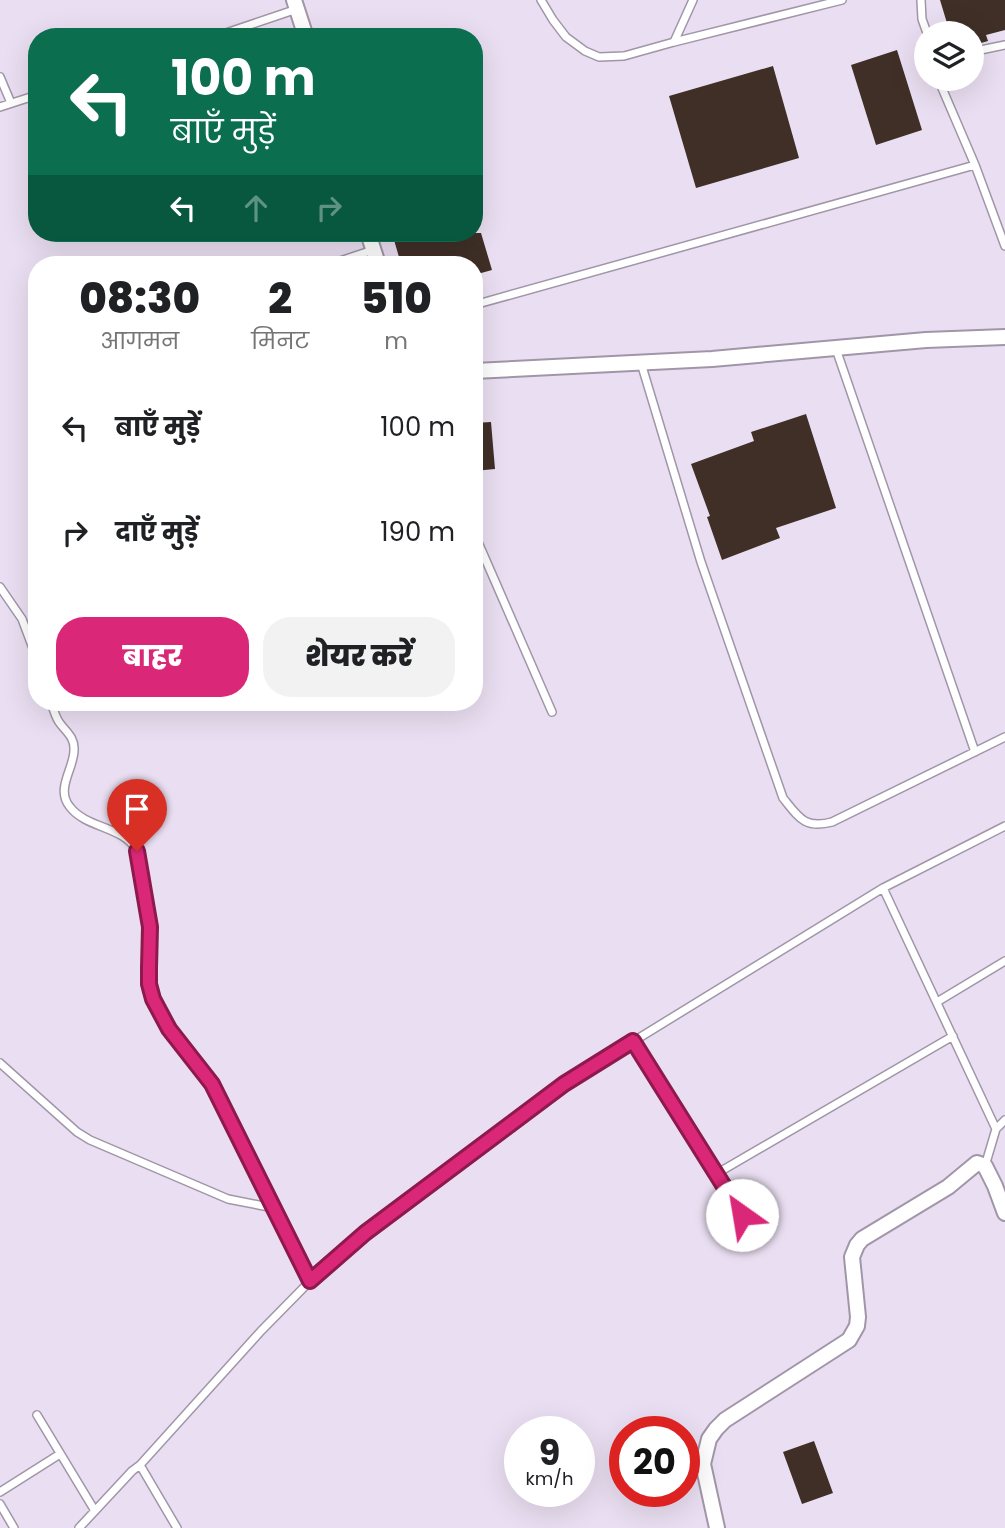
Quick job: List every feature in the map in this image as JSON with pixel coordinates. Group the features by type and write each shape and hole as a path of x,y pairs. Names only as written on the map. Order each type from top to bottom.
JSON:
{"street":[{"path":"296,5 303,28"},
{"path":"371,242 376,256"},
{"path":"483,371 712,359 926,340 1005,337"},
{"path":"717,1528 704,1464 709,1439 724,1420 849,1340 857,1326 858,1317 852,1257 857,1245 948,1187 977,1163 985,1166 1005,1213"}],"lane":[{"path":"541,0 566,37 584,51 599,57 624,57 842,0"},
{"path":"674,42 693,0"},
{"path":"921,0 923,21"},
{"path":"237,28 296,5"},
{"path":"984,49 1005,45"},
{"path":"0,77 11,103"},
{"path":"943,91 1005,246"},
{"path":"0,107 28,98"},
{"path":"483,302 975,165"},
{"path":"356,256 374,250"},
{"path":"836,348 975,752"},
{"path":"641,363 705,575 783,798 796,814 805,822 817,826 832,822 1005,737"},
{"path":"483,554 552,712"},
{"path":"0,587 22,619 28,635"},
{"path":"54,711 58,721 73,740 75,750 65,783 66,802 76,814 125,838 137,851 150,927 149,976 153,999 169,1029 212,1084 310,1281"},
{"path":"79,1528 261,1331 310,1281 365,1233 564,1084 883,888 1005,826"},
{"path":"883,888 996,1129"},
{"path":"937,1002 1005,961"},
{"path":"716,1174 953,1036"},
{"path":"633,1041 755,1235"},
{"path":"0,1063 77,1132 90,1140 235,1202 274,1208"},
{"path":"985,1166 996,1129 1005,1120"},
{"path":"37,1415 95,1511"},
{"path":"0,1492 60,1454"},
{"path":"140,1465 177,1528"},
{"path":"0,1504 14,1528"}],"building":[{"path":"940,0 1005,0 1005,30 986,35 988,41 984,42 984,21 946,21"},
{"path":"897,50 922,130 876,145 851,65"},
{"path":"773,66 799,158 696,188 669,96"},
{"path":"483,240 492,270 483,272 483,256 399,256 395,242 483,242"},
{"path":"806,414 836,508 776,528 780,538 722,560 707,517 710,516 691,464 754,441 751,432"},
{"path":"483,422 491,422 495,469 483,470"},
{"path":"814,1441 833,1493 802,1504 783,1452"}],"route":[{"path":"137,851 150,927 149,984 153,999 169,1029 212,1084 310,1281 365,1233 564,1084 633,1041 742,1215"}]}
